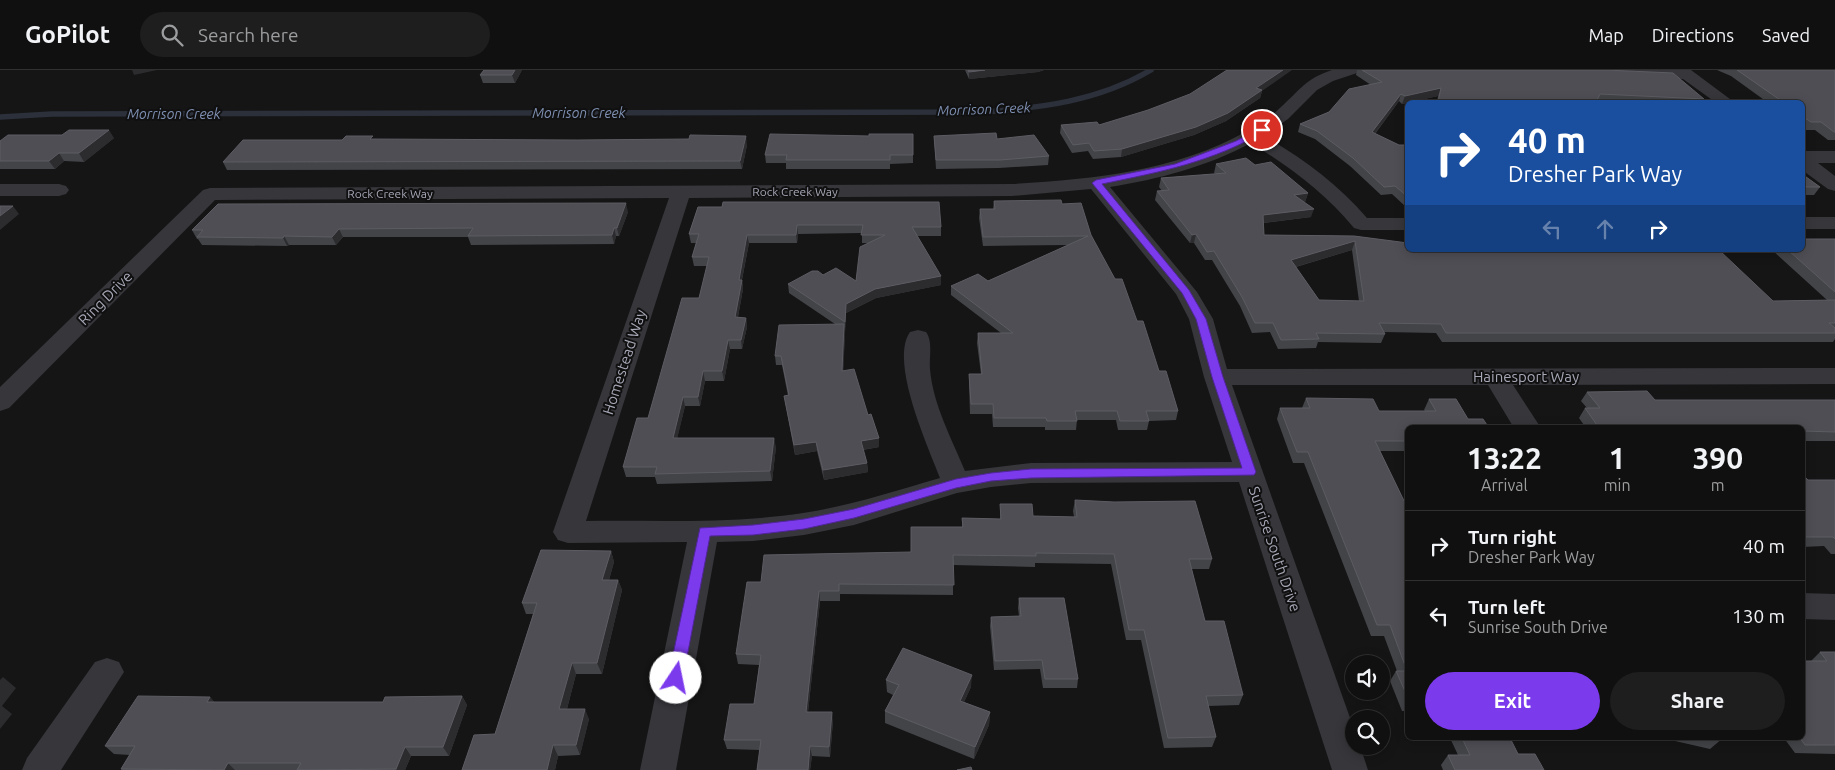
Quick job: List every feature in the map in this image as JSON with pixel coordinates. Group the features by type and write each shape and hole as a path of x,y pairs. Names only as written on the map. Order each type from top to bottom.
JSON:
{"street":[{"name":"Rock Creek Way","path":"210,194 1012,190 1096,183 1177,166 1210,155 1252,136 1273,122 1317,82 1351,70"},
{"path":"1586,70 1687,74 1722,100"},
{"path":"1252,136 1309,172 1336,195 1361,224 1405,224"},
{"path":"1805,159 1835,157"},
{"path":"1805,161 1835,185"},
{"name":"Sunrise South Drive","path":"1096,183 1186,292 1201,319 1217,377 1350,770"},
{"path":"0,190 59,190"},
{"name":"Homestead Way","path":"681,191 568,532 704,531"},
{"name":"Ring Drive","path":"0,402 210,194"},
{"path":"1805,223 1835,223"},
{"path":"918,337 918,370 922,394 956,483"},
{"path":"1495,376 1526,425"},
{"name":"Hainesport Way","path":"1217,377 1835,376"},
{"path":"658,770 704,531 753,530 804,524 854,514 956,483 1031,473 1250,472"},
{"path":"1805,606 1835,606"},
{"path":"40,770 107,672"}],"building":[{"path":"484,70 515,70 512,75 480,75"},
{"path":"968,70 985,70 969,72"},
{"path":"1227,70 1283,70 1256,88 1262,90 1228,113 1196,127 1122,149 1094,151 1089,143 1073,145 1061,125 1097,122 1099,125 1148,110 1190,94"},
{"path":"1362,70 1606,70 1673,73 1704,99 1600,94 1597,100 1438,100 1441,88 1405,96 1401,94 1372,132 1399,145 1405,145 1405,194 1395,186 1384,187 1353,158 1317,131 1300,124 1329,112 1349,89 1382,82"},
{"path":"1737,70 1835,70 1835,132 1821,122 1811,122 1805,118 1805,100 1780,100"},
{"path":"69,130 109,130 79,153 59,153 49,161 0,161 0,141 8,135 62,135"},
{"path":"996,133 997,139 1034,135 1049,156 1000,160 936,160 934,136"},
{"path":"770,134 869,136 869,134 913,134 913,155 890,155 890,160 786,160 787,155 765,155"},
{"path":"690,135 746,136 740,161 223,162 243,140 342,140 346,136 373,136 370,139 689,139"},
{"path":"1246,158 1255,165 1271,162 1308,193 1294,195 1314,209 1263,215 1264,235 1354,236 1405,243 1405,252 1721,252 1773,301 1835,300 1835,323 1829,323 1835,328 1835,333 1446,333 1441,324 1379,323 1385,334 1316,333 1319,339 1281,340 1273,323 1255,323 1242,297 1214,251 1207,252 1196,234 1192,235 1157,191 1169,190 1161,178 1226,173 1216,164","holes":["1355,241 1364,301 1319,300 1291,260"]},
{"path":"1805,176 1820,187 1805,187"},
{"path":"1061,200 1062,204 1081,203 1091,235 1115,279 1122,279 1137,321 1143,321 1159,371 1166,371 1178,411 1146,411 1149,421 1120,421 1117,411 1075,411 1077,421 1047,421 1046,418 994,418 993,404 971,404 969,374 982,374 978,333 1013,333 951,286 978,274 988,281 1088,236 983,237 980,209 995,209 994,201"},
{"path":"723,202 939,202 941,227 912,227 941,276 875,289 846,304 845,322 788,284 812,271 818,271 823,275 836,268 856,281 860,247 885,235 861,235 863,225 797,225 796,235 747,235 739,280 742,280 735,317 746,318 741,340 728,340 722,371 703,371 698,397 683,397 673,438 774,438 770,471 655,474 657,467 623,467 637,418 648,418 682,298 699,298 709,257 692,257 699,234 689,234 698,207 722,207"},
{"path":"626,203 617,228 614,228 612,235 468,236 473,228 339,229 332,237 197,237 203,230 192,230 218,204"},
{"path":"0,206 13,206 0,216"},
{"path":"1805,239 1835,239 1835,292 1790,252 1805,252"},
{"path":"844,324 842,371 854,369 868,415 871,414 879,438 861,441 867,463 823,470 816,442 794,445 784,396 789,395 781,356 775,356 779,325"},
{"path":"1647,391 1655,400 1835,400 1835,432 1805,431 1805,425 1597,425 1585,408 1600,408 1587,392"},
{"path":"1306,398 1373,399 1379,411 1436,411 1429,399 1456,399 1468,419 1483,419 1487,425 1405,425 1405,441 1375,441 1405,503 1405,666 1390,625 1377,625 1308,452 1297,452 1280,408 1310,408"},
{"path":"1805,477 1808,480 1835,480 1835,539 1833,537 1805,537"},
{"path":"1075,500 1114,502 1195,501 1212,559 1189,559 1205,621 1224,621 1243,695 1206,696 1216,737 1168,738 1144,630 1129,630 1114,554 1036,553 1036,556 953,555 954,585 839,584 839,591 819,591 806,712 832,712 829,747 810,746 808,770 757,770 761,740 724,740 730,704 754,704 761,655 736,654 747,582 761,582 764,555 911,552 911,527 963,527 962,518 1001,519 1000,504 1032,504 1033,516 1077,517"},
{"path":"541,550 611,551 602,580 618,580 597,663 572,663 559,709 585,709 576,745 553,745 547,770 462,770 474,735 495,734 537,603 522,603"},
{"path":"1019,598 1064,598 1078,679 1045,679 1042,660 995,661 991,617 1021,616"},
{"path":"903,648 972,675 960,701 990,712 975,747 885,711 899,685 886,680"},
{"path":"1820,652 1835,652 1835,745 1805,745 1801,740 1805,740 1805,661 1827,661"},
{"path":"1396,671 1405,671 1405,691"},
{"path":"138,696 210,697 207,702 383,702 385,697 462,696 443,747 405,747 396,769 297,770 301,763 228,763 224,770 121,769 135,746 105,746"},
{"path":"1463,740 1511,740 1518,754 1535,754 1544,770 1455,770 1448,755 1470,755"},
{"path":"971,767 972,770 957,770"}],"waterway":[{"name":"Morrison Creek","path":"0,117 52,114 982,112 1048,105 1090,96 1131,81 1151,70"}],"route":[{"path":"676,678 704,531 753,530 804,524 854,514 956,483 991,477 1031,473 1250,472 1217,377 1201,319 1186,292 1096,183 1177,166 1239,143 1262,130"}]}
